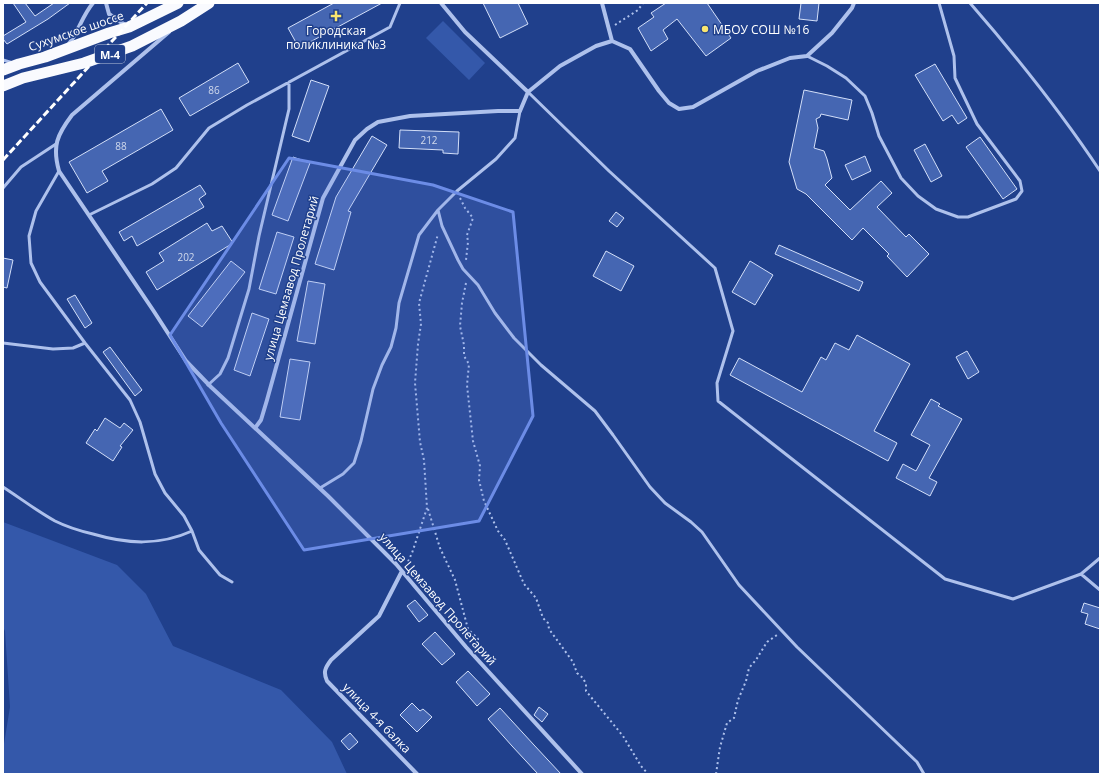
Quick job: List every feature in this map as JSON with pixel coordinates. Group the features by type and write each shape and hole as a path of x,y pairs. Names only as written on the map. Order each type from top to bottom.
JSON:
{"highway":[{"name":"Сухумское шоссе","path":"3,70 129,27 178,3"},
{"name":"М-4","path":"3,86 23,78 84,63 132,46 181,21 209,3"}],"street":[{"path":"59,52 69,44 87,10 93,3"},
{"path":"106,3 109,14 129,27"},
{"path":"441,3 465,32 528,92"},
{"path":"602,3 612,41"},
{"path":"520,112 528,92 560,66 596,46 612,41 630,49 669,103 679,109 694,107 757,71 790,58 807,56 832,33 852,8 854,3"},
{"path":"56,144 61,130 72,115 181,21"},
{"name":"улица Цемзавод Пролетарий","path":"255,428 261,420 267,400 323,198 355,140 367,129 378,122 410,116 498,111 520,112"},
{"name":"улица Цемзавод Пролетарий","path":"56,144 55,158 59,171 186,361 208,385 320,488 402,571 473,655 582,774"},
{"name":"улица 4-я балка","path":"402,571 380,616 367,625 331,660 325,669 325,675 327,682 417,774"}],"lane":[{"path":"88,215 152,184 176,168 209,128 247,105 390,28 400,3"},
{"path":"807,56 846,78 865,96 879,136 886,150 901,178 918,196 936,209 958,217 968,217 987,211 1016,199 1022,191 1020,181 977,124 955,78 954,56 939,3"},
{"path":"970,3 1011,50 1082,144 1100,171"},
{"path":"3,60 18,64"},
{"path":"208,385 220,374 228,358 249,289 259,236 288,109 289,82"},
{"path":"528,92 609,171 715,268 733,331 717,383 718,400 945,579 1013,599 1081,574 1100,558"},
{"path":"320,488 343,474 354,464 373,389 391,347 396,328 399,303 419,235 438,210 459,189 496,159 515,138 520,112"},
{"path":"3,188 21,167 56,144"},
{"path":"59,171 36,211 29,236 31,263 40,282 85,343 130,400 140,422 155,474 165,493 184,516 192,531 199,550 220,575 232,582"},
{"path":"438,210 442,226 463,269 478,284 495,313 514,338 541,365 595,411 650,487 665,503 702,532 739,584 783,633 917,762 924,774"},
{"path":"3,343 53,349 73,348 85,343"},
{"path":"3,488 56,521 112,540 140,543 163,541 180,537 192,531"},
{"path":"1081,574 1100,590"}],"path":[{"path":"609,28 638,10 643,3"},
{"path":"459,189 460,198 465,208 473,218 467,235 468,250 463,269"},
{"path":"442,226 437,235 419,303 421,324 415,383 420,442 424,460 427,508 440,548 455,580 468,629 478,639 478,648 473,655"},
{"path":"469,274 462,303 460,326 464,345 464,356 469,364 467,385 473,434 480,466 479,480 484,501 498,531 505,540 524,584 536,598 543,618 548,623 548,629 573,662 577,673 583,678 586,684 586,691 623,736 641,766 648,774"},
{"path":"402,571 412,553 427,508"},
{"path":"716,774 720,747 727,724 734,718 738,700 746,681 749,668 756,660 767,642 774,636 783,633"}],"highlighted area":[{"path":"289,158 433,185 513,212 533,416 479,521 304,550 221,423 170,335"}],"shaded area":[{"path":"443,21 485,63 469,80 426,38"},
{"path":"3,522 117,565 146,594 173,646 281,690 332,742 347,774 3,774 3,750 10,707 5,631 3,627"}],"building":[{"path":"13,3 25,3 35,16 54,3 70,3 48,19 7,44 3,39 3,36 26,22"},
{"path":"334,3 382,3 299,48 288,28"},
{"path":"483,3 518,3 528,24 500,38"},
{"name":"МБОУ СОШ №16","path":"666,3 707,3 731,38 706,56 677,19 663,30 668,39 651,51 638,28 654,17 651,13"},
{"path":"801,3 819,3 817,21 799,19"},
{"path":"238,63 249,82 190,116 179,98"},
{"path":"935,64 967,118 958,124 952,115 943,121 915,75"},
{"path":"311,80 329,86 309,142 292,136"},
{"path":"804,90 852,100 848,120 821,114 820,117 816,119 818,128 814,148 824,151 832,178 825,185 850,210 881,181 892,193 877,207 906,237 909,234 929,254 907,277 887,256 889,254 863,228 852,240 806,194 797,189 789,162"},
{"path":"161,109 173,130 102,171 108,181 87,193 69,162"},
{"path":"400,130 459,132 458,154 443,153 443,150 399,148"},
{"path":"372,136 387,145 348,211 351,212 334,270 315,264 336,197"},
{"path":"980,137 1017,189 1003,199 966,147"},
{"path":"925,144 942,176 931,182 914,150"},
{"path":"865,156 871,171 852,180 845,165"},
{"path":"293,157 310,163 288,221 272,215"},
{"path":"200,185 206,194 199,199 204,207 137,246 132,236 124,241 119,232"},
{"path":"616,212 624,218 617,227 609,221"},
{"path":"207,223 212,231 222,226 233,243 157,290 146,272 164,261 159,253"},
{"path":"277,232 294,237 276,294 259,289"},
{"path":"779,245 863,282 859,291 775,254"},
{"path":"606,251 634,266 621,291 593,276"},
{"path":"3,258 13,260 7,288 3,287"},
{"path":"231,261 245,272 202,327 188,316"},
{"path":"750,261 773,275 755,305 732,292"},
{"path":"308,281 325,284 315,344 297,341"},
{"path":"75,295 92,323 85,328 67,299"},
{"path":"252,313 269,319 250,376 234,370"},
{"path":"857,335 910,364 874,431 897,443 888,461 730,375 739,358 802,392 821,357 826,360 835,343 849,350"},
{"path":"110,347 142,390 135,396 103,352"},
{"path":"967,351 979,372 968,379 956,357"},
{"path":"290,359 310,362 300,420 280,417"},
{"path":"931,399 940,404 938,406 962,419 929,478 937,482 930,496 896,478 903,464 916,471 930,445 911,435"},
{"path":"105,418 120,428 124,423 133,430 120,446 122,447 113,461 86,443 95,429 97,431"},
{"path":"415,600 428,615 419,622 407,606"},
{"path":"1084,603 1100,608 1100,629 1085,624 1088,614 1081,612"},
{"path":"435,632 455,654 442,665 422,644"},
{"path":"468,671 490,694 477,706 456,682"},
{"path":"412,703 420,711 423,709 432,717 417,732 400,715"},
{"path":"539,707 548,714 542,722 534,715"},
{"path":"500,708 561,774 538,774 512,746 488,719"},
{"path":"350,733 358,742 349,750 341,741"}],"railway":[{"path":"3,160 147,3"}],"place":[{"name":"Городская поликлиника №3","path":"336,16"},
{"name":"МБОУ СОШ №16","path":"705,29"}]}
